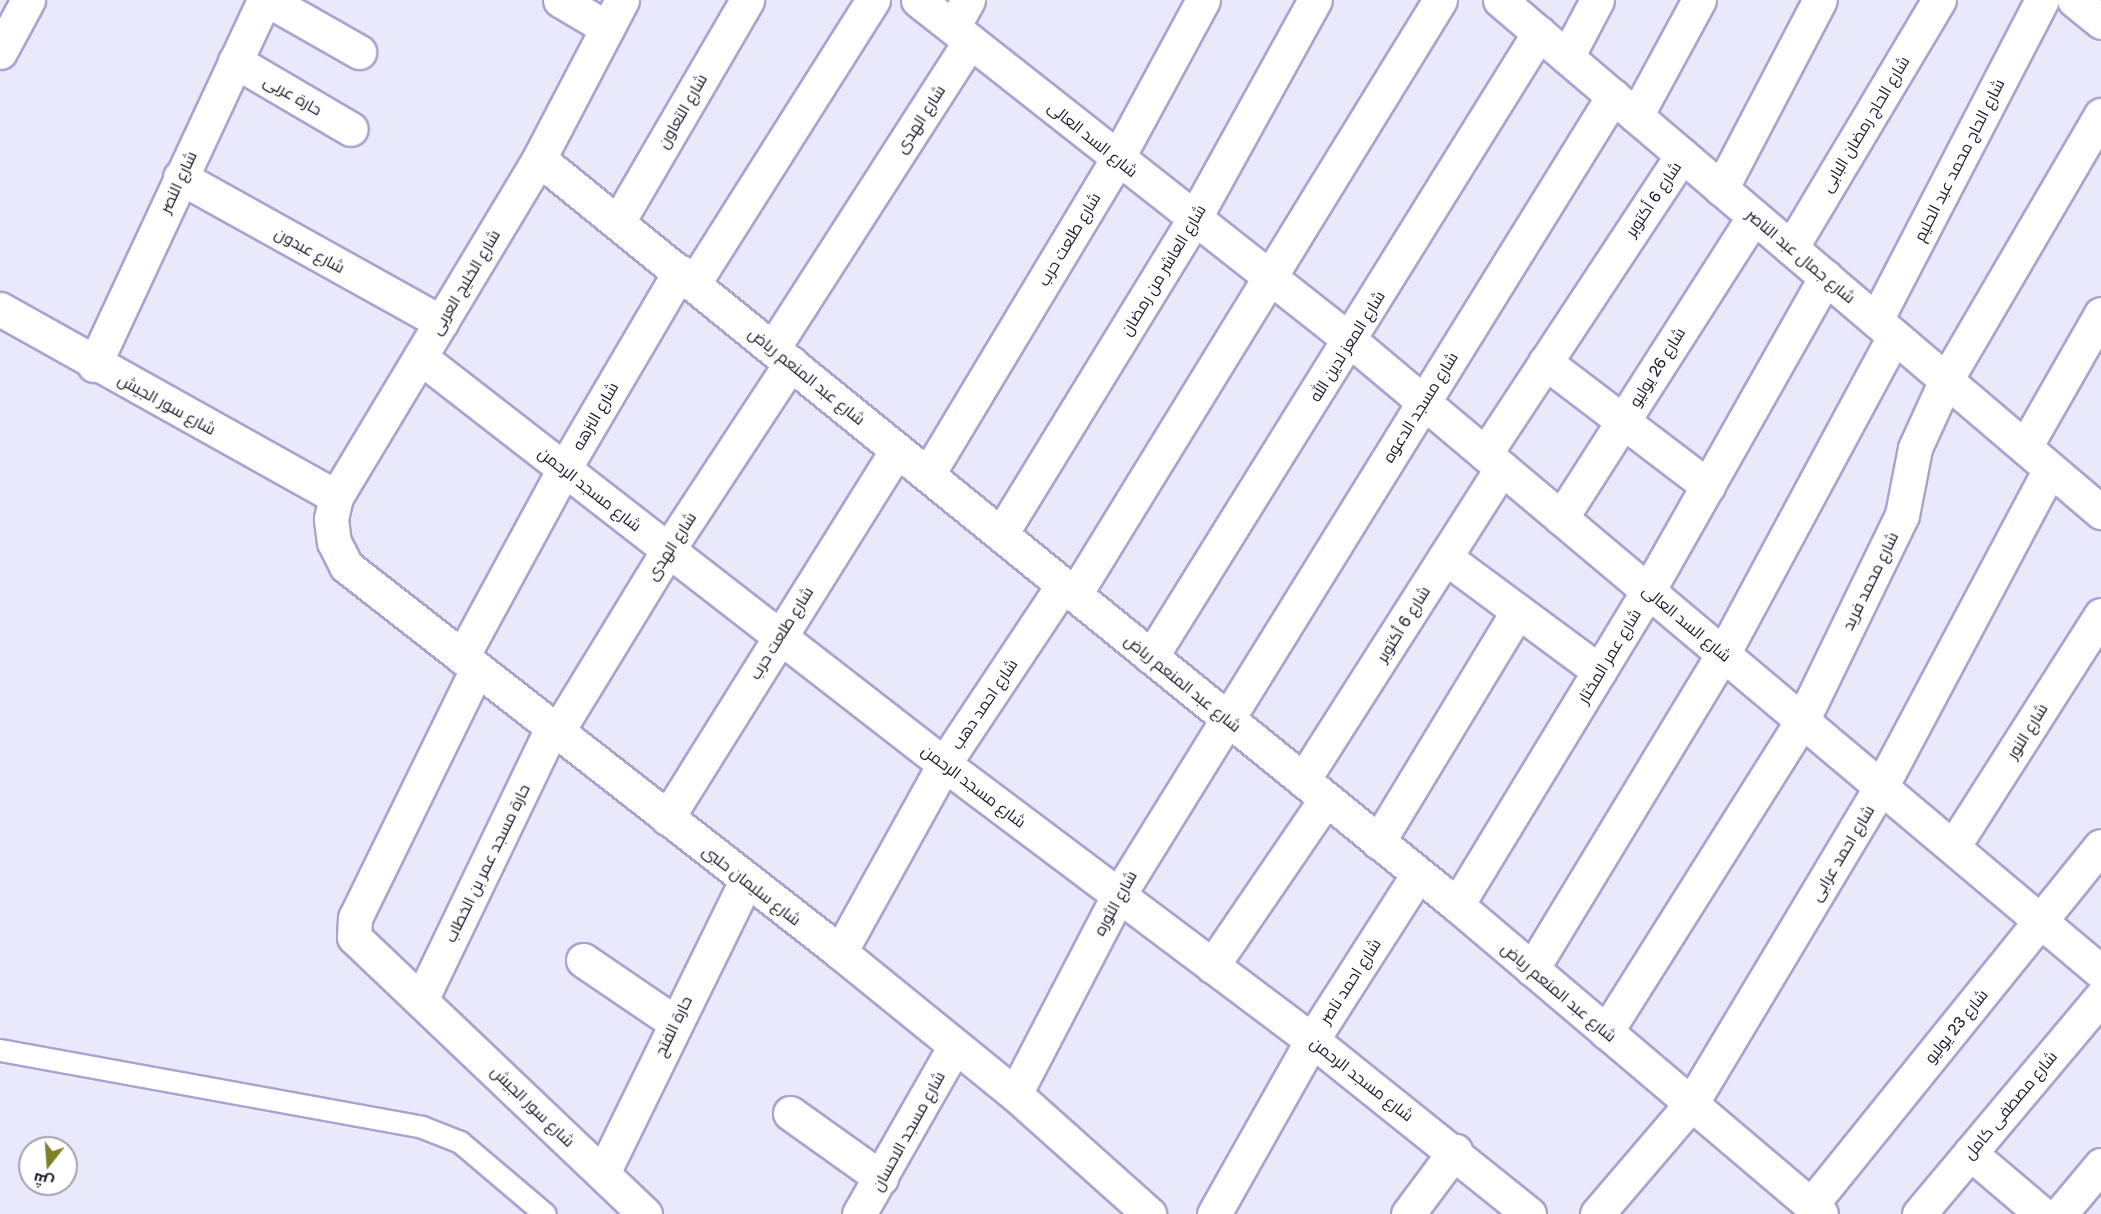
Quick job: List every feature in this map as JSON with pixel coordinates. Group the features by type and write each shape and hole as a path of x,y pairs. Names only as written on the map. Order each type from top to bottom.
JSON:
{"street":[{"path":"0,52 28,0"},
{"path":"560,0 615,14"},
{"name":"شارع التعاون","path":"618,222 747,0"},
{"name":"شارع النزهه","path":"422,998 359,945 352,928 469,663 564,469 687,277 873,0"},
{"name":"شارع السد العالى","path":"918,0 964,22 1118,159 1351,341 2101,972"},
{"name":"شارع طلعت حرب","path":"928,474 1118,159 1203,0"},
{"name":"شارع العاشر من رمضان","path":"1001,534 1194,219 1315,0"},
{"path":"1069,589 1269,279 1440,0"},
{"name":"شارع جمال عبد الناصر","path":"1500,0 2101,512"},
{"path":"1567,57 1597,0"},
{"path":"1625,106 1699,0"},
{"path":"1721,189 1820,0"},
{"name":"شارع الحاج رمضان البابى","path":"1791,248 1939,0"},
{"name":"شارع الحاج محمد عبد الحليم","path":"1532,969 1723,654 1885,328 2042,0"},
{"path":"2074,0 2101,22"},
{"path":"256,3 359,52"},
{"name":"شارع النصر","path":"94,365 235,61 256,3"},
{"name":"شارع الخليج العربى","path":"346,566 334,542 331,519 336,497 539,159 615,14"},
{"name":"شارع الهدى","path":"554,730 668,550 782,355 964,22"},
{"name":"شارع المعز لدين الله","path":"1151,657 1351,341 1539,33"},
{"name":"حارة عربى","path":"235,61 351,129"},
{"name":"شارع مسجد الدعوه","path":"1226,717 1423,402 1625,106"},
{"name":"شارع محمد فريد","path":"1606,1032 1802,721 1902,515 1914,448 1946,380 2101,115"},
{"name":"شارع 6 أكتوبر","path":"1212,966 1445,557 1545,362 1682,155"},
{"name":"شارع عبد المنعم رياض","path":"539,159 1457,905 1816,1210"},
{"name":"شارع عبدون","path":"180,177 441,322"},
{"name":"شارع 26 يوليو","path":"1561,518 1754,216"},
{"name":"شارع عمر المختار","path":"1457,905 1648,591 1826,278"},
{"name":"شارع سور الجيش","path":"0,309 94,365 336,497"},
{"path":"2025,447 2101,314"},
{"name":"شارع مسجد الرحمن","path":"420,357 944,764 1312,1040 1455,1151 1529,1214"},
{"path":"1545,362 1708,486"},
{"name":"شارع طلعت حرب","path":"667,818 779,635 897,450"},
{"name":"شارع احمد عرابى","path":"1597,1214 1691,1104 1881,787 2050,469"},
{"path":"1445,557 1599,671"},
{"name":"شارع سليمان حلبى","path":"346,566 746,881 840,952 1015,1094 1149,1214"},
{"name":"شارع احمد دهب","path":"840,952 944,764 1069,589"},
{"path":"1378,842 1518,611"},
{"name":"شارع النور","path":"1953,847 2101,615"},
{"name":"شارع الثوره","path":"1015,1094 1118,896 1226,717"},
{"name":"حارة مسجد عمر بن الخطاب","path":"422,998 554,730"},
{"name":"شارع 23 يوليو","path":"1816,1210 2101,846"},
{"name":"شارع احمد ناصر","path":"1214,1214 1312,1040 1418,874"},
{"name":"حارة الفتح","path":"603,1173 674,1022 746,881"},
{"path":"583,960 674,1022"},
{"name":"شارع مصطفى كامل","path":"1919,1214 2101,997"},
{"name":"شارع سور الجيش","path":"422,998 645,1214"},
{"name":"شارع مسجد الاحسان","path":"874,1201 955,1046"},
{"path":"790,1113 874,1201"},
{"path":"1408,1214 1455,1151"},
{"path":"1970,1153 2042,1214"},
{"path":"2060,1214 2101,1165"}],"lane":[{"path":"0,1050 422,1127 460,1142 545,1214"}]}
